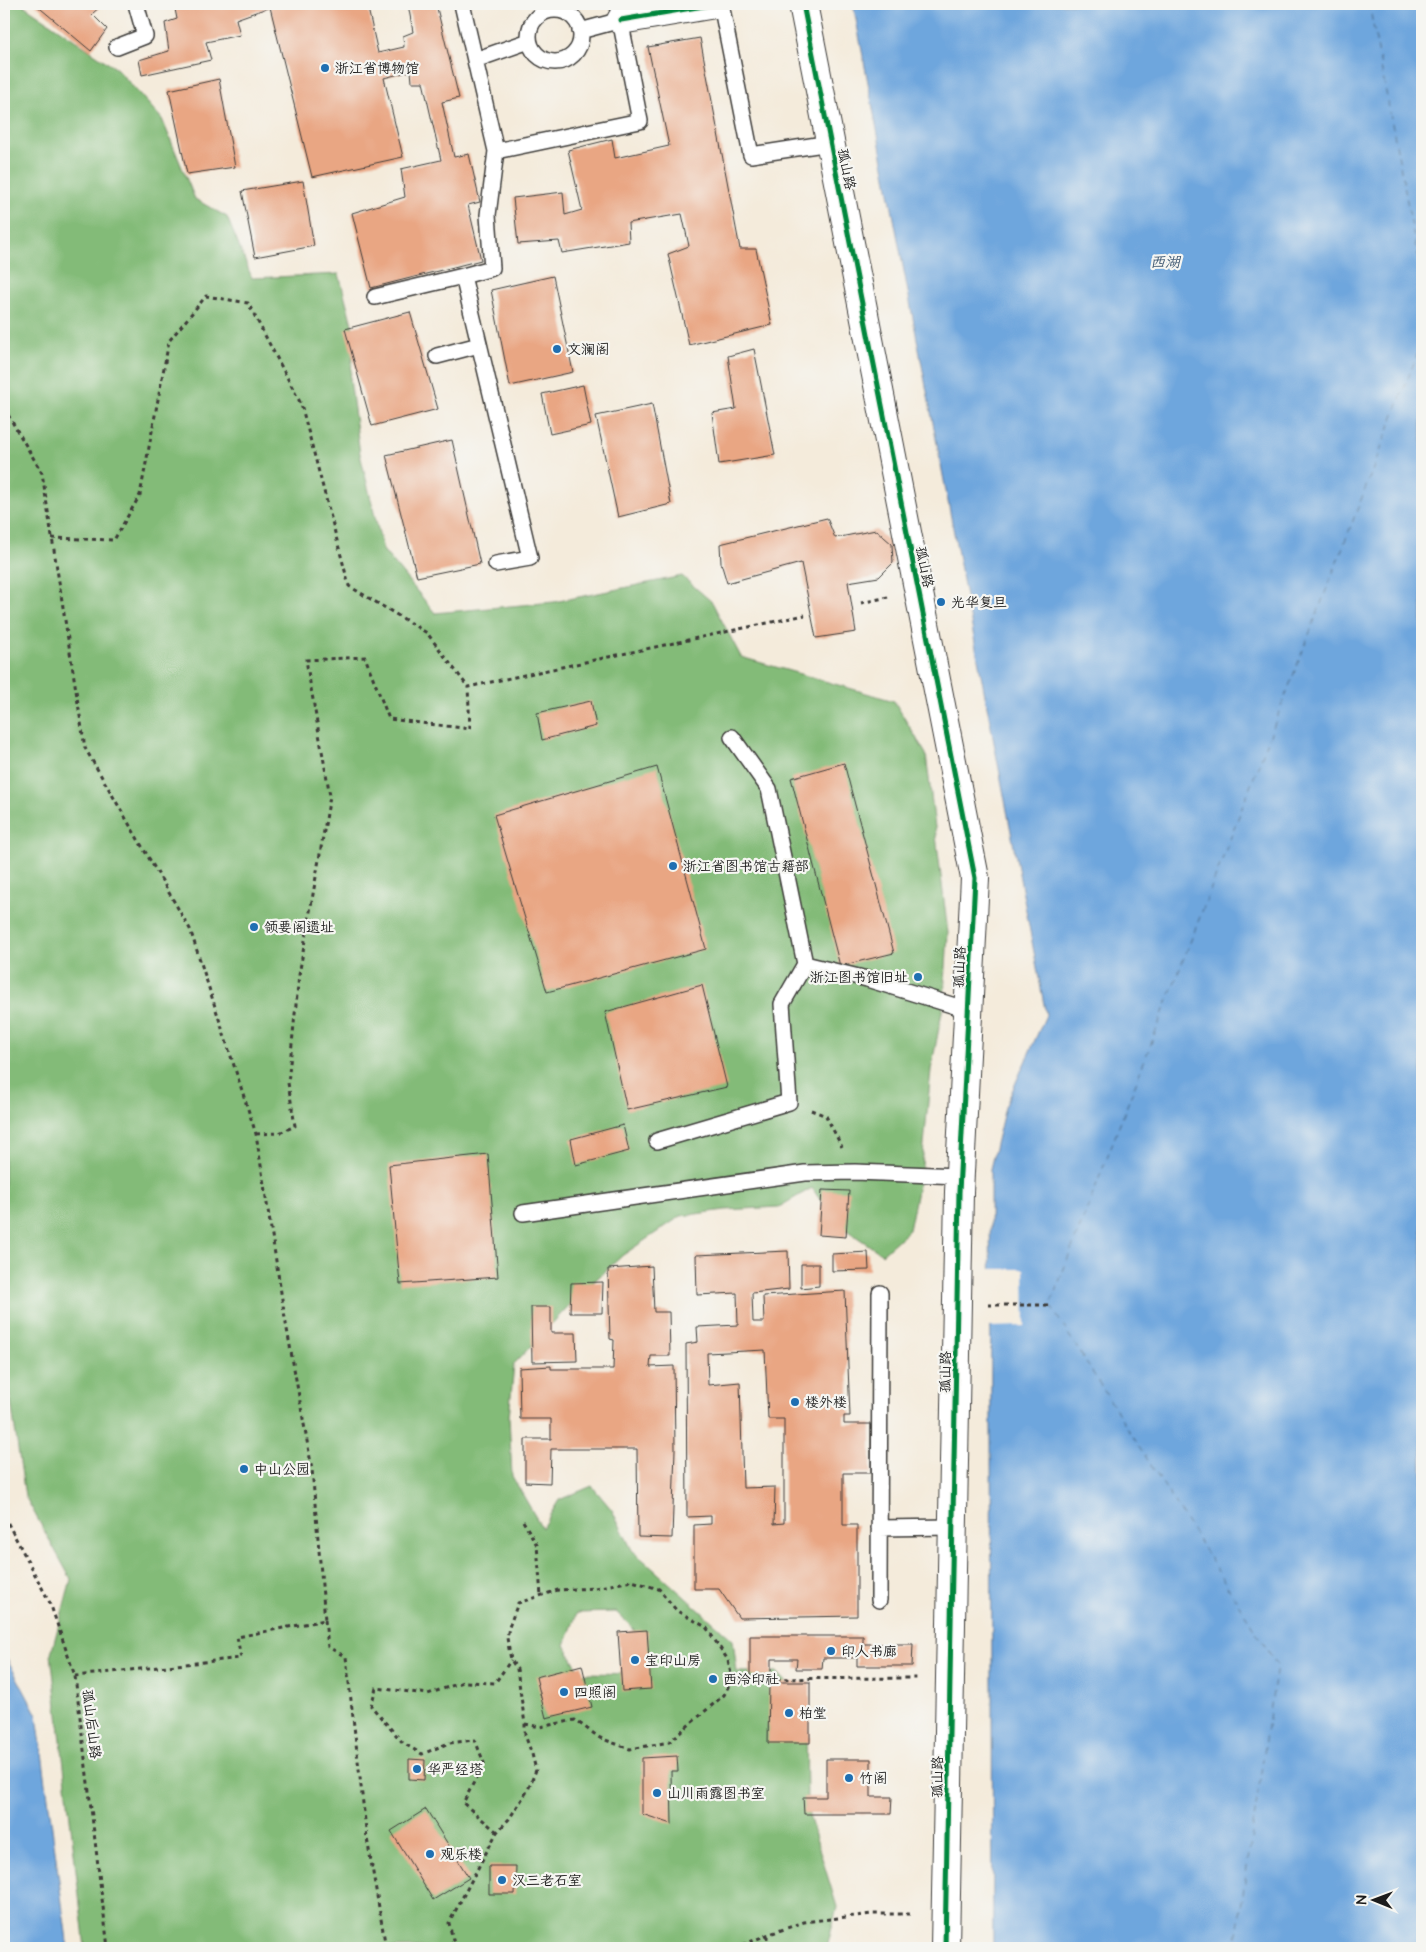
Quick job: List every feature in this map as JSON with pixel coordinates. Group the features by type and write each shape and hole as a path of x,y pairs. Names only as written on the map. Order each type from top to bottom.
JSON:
{"street":[{"path":"619,12 715,4"},
{"name":"孤山路","path":"803,4 974,878 960,1176 945,1948"}],"lane":[{"path":"117,46 145,36 136,4"},
{"path":"376,297 492,268 488,215 496,151 462,4"},
{"path":"720,4 751,155 830,144"},
{"path":"554,9 563,11 577,22 580,31 581,39 574,54 560,62 551,62 537,55 529,40 532,22 545,11 554,9"},
{"path":"496,151 640,121 619,12 580,31"},
{"path":"475,60 529,40"},
{"path":"463,276 530,558 496,564"},
{"path":"438,356 479,345"},
{"path":"657,1140 789,1102 782,1004 805,964 769,789 732,737"},
{"path":"805,964 867,979 968,1010"},
{"path":"523,1213 805,1173 855,1172 960,1176"},
{"path":"879,1600 880,1293"},
{"path":"879,1528 953,1527"}],"path":[{"path":"52,538 114,540 140,495 169,341 206,296 248,303 301,404 348,586 427,633 468,687 470,728 389,719 365,657 306,660 330,796 298,984 288,1083 295,1126 279,1134 256,1134"},
{"path":"4,408 42,472 85,748 190,929 256,1134 285,1318 312,1469 328,1647 346,1657 367,1838 386,1948"},
{"path":"468,687 805,615"},
{"path":"789,1102 826,1116 855,1172"},
{"path":"957,1306 1050,1305"},
{"path":"523,1521 536,1545 541,1596"},
{"path":"458,1948 453,1940 450,1923 497,1832 509,1819 528,1790 536,1770 525,1736 518,1669 511,1660 507,1638 518,1602 558,1590 595,1588 632,1581 659,1589 677,1611 706,1627 728,1660 732,1678 724,1695 669,1742 630,1748 600,1738 574,1720 540,1728 525,1724"},
{"path":"75,1676 242,1658 237,1637 325,1620"},
{"path":"497,1832 463,1803 484,1763 475,1740 449,1743 422,1754 403,1743 371,1706 376,1688 428,1694 463,1682 495,1683 511,1660"},
{"path":"732,1678 950,1678"},
{"path":"734,1948 766,1934 804,1922 872,1914 946,1914"},
{"path":"766,1934 767,1948"}],"green space":[{"path":"4,4 22,4 117,69 162,119 195,199 227,217 252,278 339,274 355,336 350,379 360,454 383,550 435,613 554,602 682,576 712,602 741,657 894,701 926,754 948,933 944,1001 931,1070 922,1166 909,1230 882,1254 836,1223 812,1188 779,1207 725,1210 681,1216 623,1255 577,1297 514,1364 509,1417 512,1476 542,1528 559,1500 592,1486 612,1510 632,1550 733,1640 737,1672 777,1672 806,1703 807,1809 837,1907 827,1948 85,1948 51,1654 71,1579 25,1496 10,1395 4,1384","holes":["616,1612 633,1628 649,1674 580,1673 565,1645 577,1613"]}],"water":[{"name":"西湖","path":"853,4 1422,4 1422,1948 993,1948 990,1169 1005,1107 1046,1015"},
{"path":"4,1653 37,1715 68,1948 4,1948"}],"pier":[{"path":"988,1269 1024,1269 1025,1326 988,1327"}],"building":[{"path":"35,4 103,4 92,14 107,29 91,51"},
{"path":"174,4 367,4 378,53 404,47 403,36 413,32 408,4 436,4 459,98 442,102 454,157 469,154 480,202 468,205 481,260 371,288 352,213 405,197 401,169 441,160 423,82 412,82 411,71 384,78 403,157 312,177 270,7 236,19 240,35 206,42 211,60 142,75 139,60 169,51 165,23 177,19"},
{"path":"700,38 740,249 756,249 772,325 689,345 668,254 689,246 682,214 628,223 629,242 562,253 559,241 518,244 513,198 563,192 565,215 582,210 568,150 612,139 615,158 669,146 648,47"},
{"path":"219,79 235,167 187,174 169,90"},
{"path":"303,181 314,246 255,257 242,191"},
{"path":"553,276 573,372 510,386 491,290"},
{"path":"410,312 438,409 372,426 345,329"},
{"path":"754,349 775,455 719,464 712,413 736,409 728,356"},
{"path":"583,385 591,425 550,434 542,394"},
{"path":"652,404 671,504 618,517 596,416"},
{"path":"452,440 480,564 417,577 386,455"},
{"path":"827,518 835,538 876,530 892,544 893,563 879,577 848,582 856,632 816,638 801,563 727,583 721,563 720,544"},
{"path":"591,701 596,726 542,740 537,713"},
{"path":"844,763 894,953 840,966 791,778"},
{"path":"657,767 706,949 547,992 494,815"},
{"path":"702,985 727,1087 627,1110 605,1012"},
{"path":"623,1125 629,1151 576,1165 571,1139"},
{"path":"488,1154 498,1277 400,1284 389,1165"},
{"path":"822,1190 849,1191 846,1237 819,1235"},
{"path":"788,1251 789,1289 752,1293 753,1322 764,1322 763,1296 845,1291 850,1416 844,1416 844,1424 871,1424 871,1473 843,1473 843,1525 857,1525 857,1616 739,1618 719,1589 694,1589 694,1525 711,1524 711,1516 687,1517 686,1344 698,1342 697,1327 738,1325 737,1293 697,1295 696,1255","holes":["765,1350 768,1419 784,1419 784,1523 774,1524 775,1487 743,1488 740,1382 708,1385 707,1353"]},
{"path":"868,1252 869,1270 832,1271 832,1254"},
{"path":"801,1264 819,1264 819,1286 801,1288"},
{"path":"652,1266 654,1312 669,1312 670,1356 651,1356 650,1367 674,1366 675,1449 672,1538 638,1537 637,1449 551,1449 550,1483 525,1482 525,1439 551,1439 551,1419 520,1419 519,1368 551,1366 551,1369 613,1369 614,1340 610,1339 608,1269"},
{"path":"603,1282 602,1313 570,1313 571,1283"},
{"path":"531,1307 551,1307 551,1333 576,1333 577,1361 532,1362"},
{"name":"宝印山房","path":"647,1630 651,1689 622,1691 618,1632"},
{"name":"印人书廊","path":"750,1636 863,1636 863,1644 913,1644 912,1666 857,1666 857,1658 823,1658 822,1669 796,1669 797,1659 771,1659 771,1676 750,1676"},
{"name":"四照阁","path":"582,1665 592,1707 546,1718 536,1677"},
{"name":"柏堂","path":"769,1682 810,1682 810,1743 768,1743"},
{"name":"山川雨露图书室","path":"677,1756 678,1771 671,1771 672,1824 642,1814 642,1758"},
{"name":"华严经塔","path":"409,1759 425,1760 424,1780 409,1779"},
{"name":"竹阁","path":"826,1759 871,1759 871,1797 892,1797 891,1814 804,1814 803,1797 826,1797"},
{"name":"观乐楼","path":"426,1809 469,1878 433,1900 391,1831"},
{"name":"汉三老石室","path":"489,1866 516,1866 515,1894 489,1894"}],"ferry route":[{"path":"1369,4 1422,279"},
{"path":"1235,1948 1277,1665 1050,1305 1422,342"}],"cycle path":[{"path":"621,20 715,4"},
{"path":"803,4 975,878 959,1192 945,1948"}],"place":[{"name":"浙江省博物馆","path":"325,68"},
{"name":"文澜阁","path":"557,349"},
{"name":"光华复旦","path":"941,602"},
{"name":"浙江省图书馆古籍部","path":"673,866"},
{"name":"领要阁遗址","path":"254,927"},
{"name":"浙江图书馆旧址","path":"918,977"},
{"name":"楼外楼","path":"795,1402"},
{"name":"中山公园","path":"244,1469"},
{"name":"印人书廊","path":"831,1651"},
{"name":"宝印山房","path":"635,1660"},
{"name":"西泠印社","path":"713,1679"},
{"name":"四照阁","path":"564,1692"},
{"name":"柏堂","path":"789,1713"},
{"name":"华严经塔","path":"417,1769"},
{"name":"竹阁","path":"849,1778"},
{"name":"山川雨露图书室","path":"657,1793"},
{"name":"观乐楼","path":"430,1854"},
{"name":"汉三老石室","path":"502,1880"}]}
